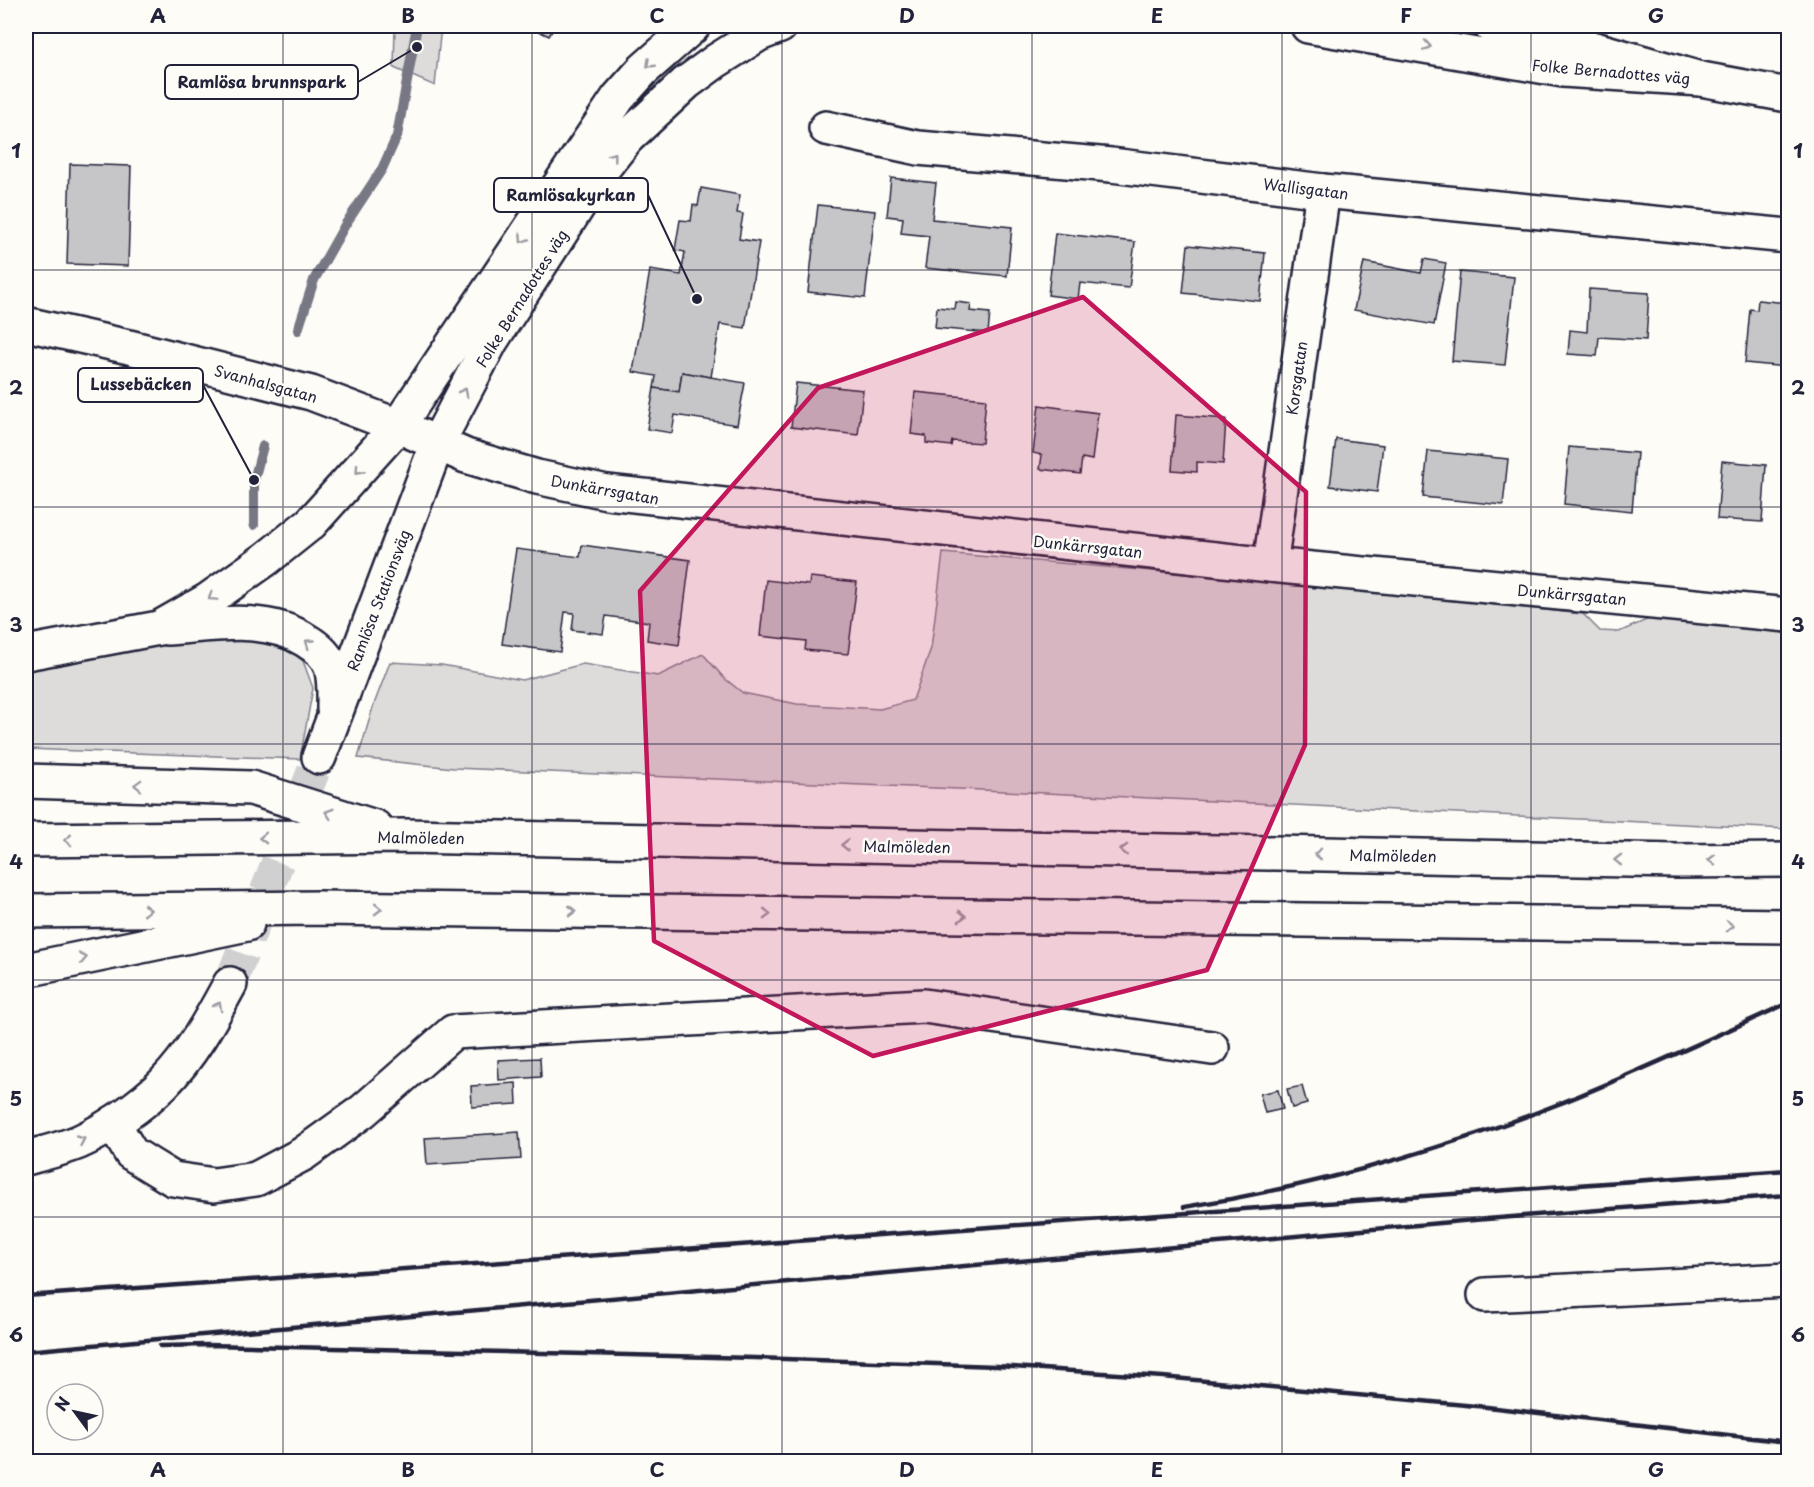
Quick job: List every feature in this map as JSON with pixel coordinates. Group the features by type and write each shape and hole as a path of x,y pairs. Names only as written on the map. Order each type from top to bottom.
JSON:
{"main road":[{"name":"Folke Bernadottes väg","path":"398,426 618,98 644,70 693,26"},
{"name":"Folke Bernadottes väg","path":"437,444 491,342 594,182 627,138 686,83 716,61 759,34 780,26"},
{"name":"Folke Bernadottes väg","path":"1308,26 1563,70 1701,79"},
{"name":"Folke Bernadottes väg","path":"1491,26 1568,41 1701,79 1788,95"},
{"name":"Wallisgatan","path":"826,128 918,148 1111,165 1323,191 1788,236"},
{"name":"Korsgatan","path":"1270,566 1323,191"},
{"name":"Svanhalsgatan","path":"26,324 129,347 311,393 398,426"},
{"name":"Dunkärrsgatan","path":"398,426 466,456 537,477 607,492 1270,566 1788,615"},
{"path":"159,628 208,600 266,559 311,523 398,426"},
{"name":"Ramlösa Stationsväg","path":"319,757 437,444"},
{"path":"26,653 159,628 246,623 269,625 289,631 313,645 323,654 331,666 334,682 334,713"},
{"path":"26,781 251,789 405,836"},
{"name":"Malmöleden","path":"26,840 405,836 1677,861 1788,860"},
{"path":"26,911 319,908 1788,927"},
{"path":"26,970 319,908"},
{"path":"26,1158 81,1141 112,1123 163,1084 193,1047 230,984"},
{"path":"112,1123 131,1153 173,1179 214,1185 256,1179 303,1154 363,1111 453,1032 924,1006 1212,1048"},
{"path":"1485,1294 1788,1280"}],"highlighted area":[{"path":"1083,297 1306,492 1305,745 1207,970 873,1056 654,941 640,591 818,388"}],"shaded area":[{"path":"395,26 441,26 435,86 394,68"},
{"path":"943,553 1269,581 1583,614 1600,631 1619,632 1651,618 1788,633 1788,829 982,790 454,768 358,758 373,707 390,662 442,665 522,680 583,664 658,676 703,654 724,678 743,693 797,704 880,709 913,700 931,648"},
{"path":"252,636 281,645 303,661 313,688 300,759 26,749 26,667 162,644"}],"building":[{"path":"528,26 555,26 549,36"},
{"path":"70,164 131,166 128,266 67,264"},
{"path":"891,178 936,183 932,219 1012,227 1007,276 925,268 929,236 901,233 903,218 887,216"},
{"path":"701,188 740,195 737,213 743,214 739,239 759,242 745,328 720,324 711,377 682,372 679,392 654,388 656,376 633,372 650,270 681,275 685,252 675,250 680,220 691,221 693,205 698,206"},
{"path":"818,205 875,211 865,298 808,292"},
{"path":"1055,233 1135,242 1129,288 1080,283 1078,299 1048,295"},
{"path":"1188,245 1265,253 1260,301 1183,293"},
{"path":"1424,259 1446,263 1434,325 1354,310 1364,262 1421,273"},
{"path":"1460,272 1514,277 1505,365 1452,361"},
{"path":"1589,289 1649,293 1646,340 1599,337 1597,356 1568,354 1570,330 1587,332"},
{"path":"1758,300 1788,303 1788,367 1745,363 1750,309 1757,310"},
{"path":"956,302 971,304 970,311 990,313 988,333 935,328 937,307 955,309"},
{"path":"682,372 745,383 737,425 675,415 672,433 647,429 654,388 679,392"},
{"path":"796,383 863,390 858,435 791,427"},
{"path":"915,392 986,399 982,443 952,441 951,446 926,443 926,436 911,434"},
{"path":"1039,405 1098,413 1092,460 1082,458 1080,474 1040,469 1042,455 1033,453"},
{"path":"1176,415 1226,419 1223,464 1197,462 1197,472 1172,470"},
{"path":"1336,439 1383,445 1377,492 1330,486"},
{"path":"1569,447 1637,453 1632,511 1564,504"},
{"path":"1428,451 1508,459 1503,505 1423,497"},
{"path":"1722,461 1766,465 1762,522 1717,519"},
{"path":"582,545 690,560 679,645 647,640 649,622 606,616 603,634 572,630 574,613 565,612 560,652 502,644 516,549 580,557"},
{"path":"810,577 857,582 848,654 805,650 806,641 760,636 766,580 809,585"},
{"path":"540,1058 541,1077 499,1080 498,1060"},
{"path":"516,1083 517,1104 472,1107 471,1086"},
{"path":"1302,1086 1307,1104 1292,1108 1287,1089"},
{"path":"1278,1090 1283,1109 1265,1113 1260,1094"},
{"path":"519,1132 521,1159 427,1165 425,1138"}],"waterway":[{"path":"298,330 314,280 345,225 382,169 397,136 417,26"},
{"path":"254,525 254,480 263,446"}],"tunnel":[{"path":"230,984 319,757"}],"railway":[{"path":"1184,1207 1326,1178 1465,1138 1585,1093 1673,1056 1788,1003"},
{"path":"26,1296 1788,1170"},
{"path":"26,1351 1462,1221 1788,1195"},
{"path":"160,1346 207,1345 755,1358 997,1366 1163,1377 1487,1407 1788,1442"}],"place":[{"name":"Ramlösa brunnspark","path":"417,47"},
{"name":"Ramlösakyrkan","path":"697,299"},
{"name":"Lussebäcken","path":"254,480"}]}
